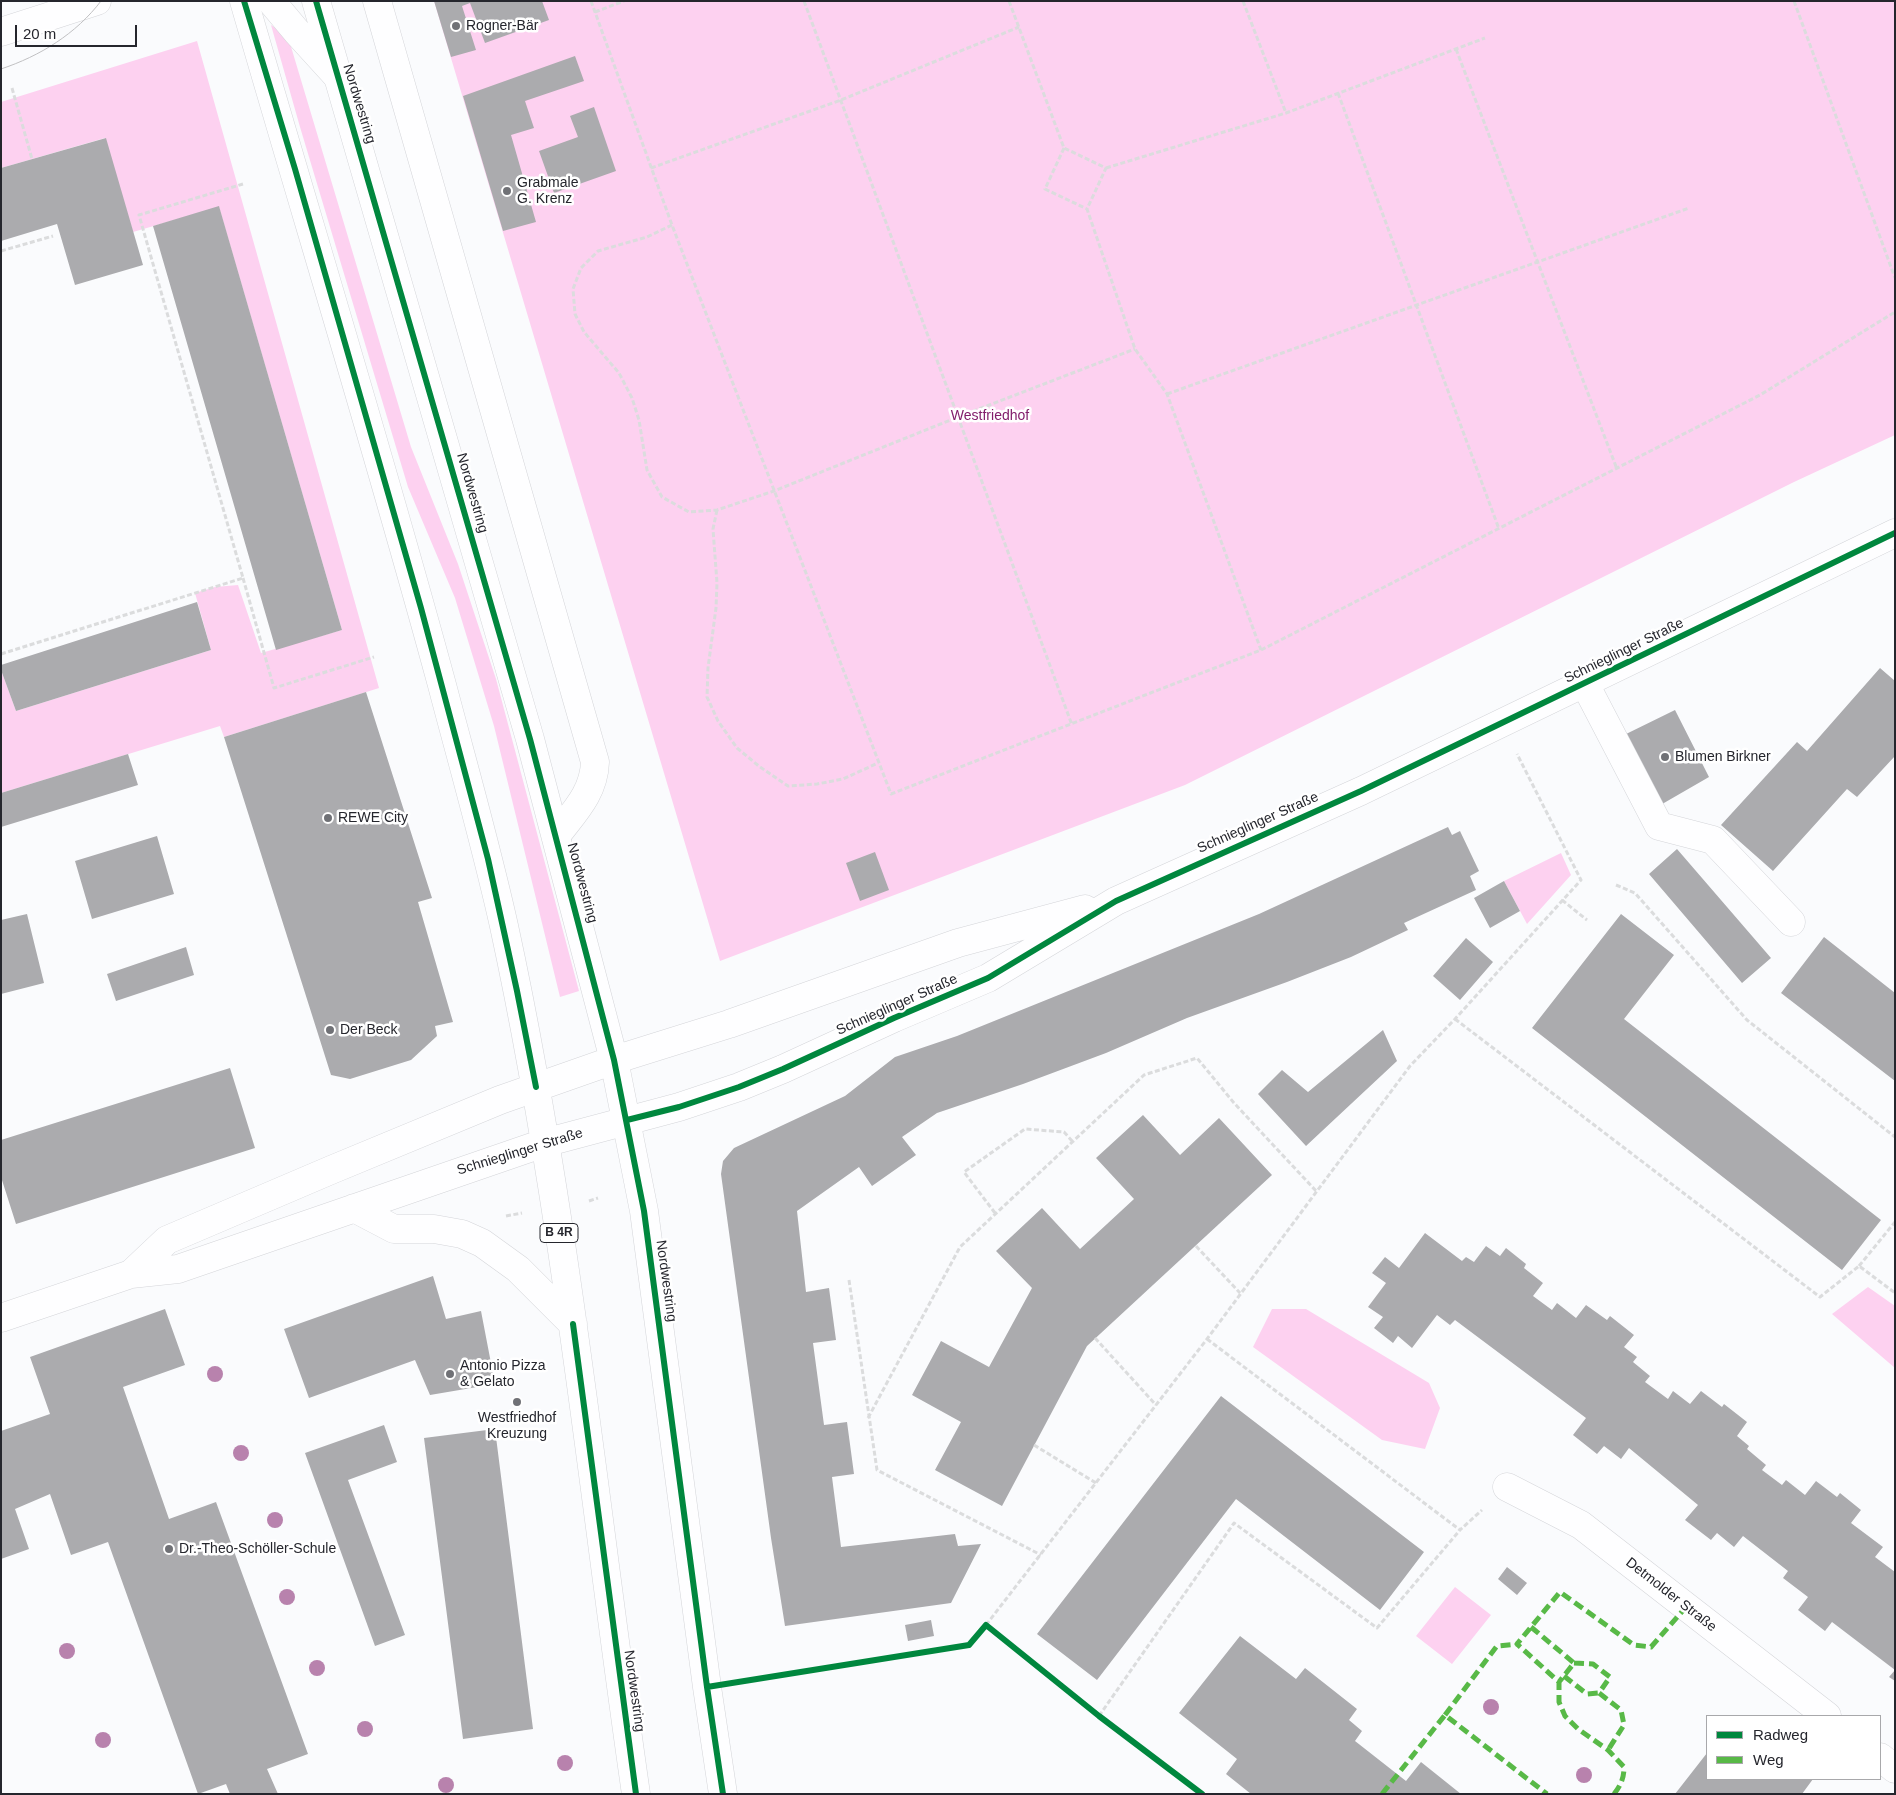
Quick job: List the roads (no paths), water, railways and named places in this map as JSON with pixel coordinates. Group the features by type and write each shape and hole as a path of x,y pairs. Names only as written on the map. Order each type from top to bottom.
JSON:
{"main road":[{"path":"1,32 97,1"},
{"name":"Nordwestring","path":"244,1 295,169 421,608 490,868 517,991 536,1087 573,1324 636,1794"},
{"name":"Nordwestring","path":"271,1 338,77"},
{"name":"Nordwestring","path":"316,1 530,739 614,1060 644,1211 723,1794"},
{"path":"377,1 595,762 595,775 590,789 556,836"},
{"name":"Schnieglinger Straße","path":"1,1318 131,1274 178,1269 544,1143 679,1107 739,1087 988,978 1116,901 1361,791 1895,533"},
{"path":"1585,684 1659,826 1713,840 1791,922"},
{"name":"Schnieglinger Straße","path":"131,1274 167,1240 458,1117 536,1087 729,1024 958,943 1116,901"},
{"path":"354,1208 394,1229 434,1229 462,1234 482,1243 518,1269 573,1324"},
{"name":"Detmolder Straße","path":"1507,1487 1581,1525 1826,1715"},
{"path":"1881,1759 1895,1769"}],"tram line":[{"path":"1,69 30,58 69,34 101,1"}],"place":[{"name":"Rogner-Bär","path":"456,26"},
{"name":"Grabmale G. Krenz","path":"507,191"},
{"name":"Blumen Birkner","path":"1665,757"},
{"name":"REWE City","path":"328,818"},
{"name":"Der Beck","path":"330,1030"},
{"name":"Antonio Pizza & Gelato","path":"450,1374"},
{"name":"Westfriedhof Kreuzung","path":"517,1402"},
{"name":"Dr.-Theo-Schöller-Schule","path":"169,1549"}],"park label":[{"name":"Westfriedhof","path":"990,416"}]}
